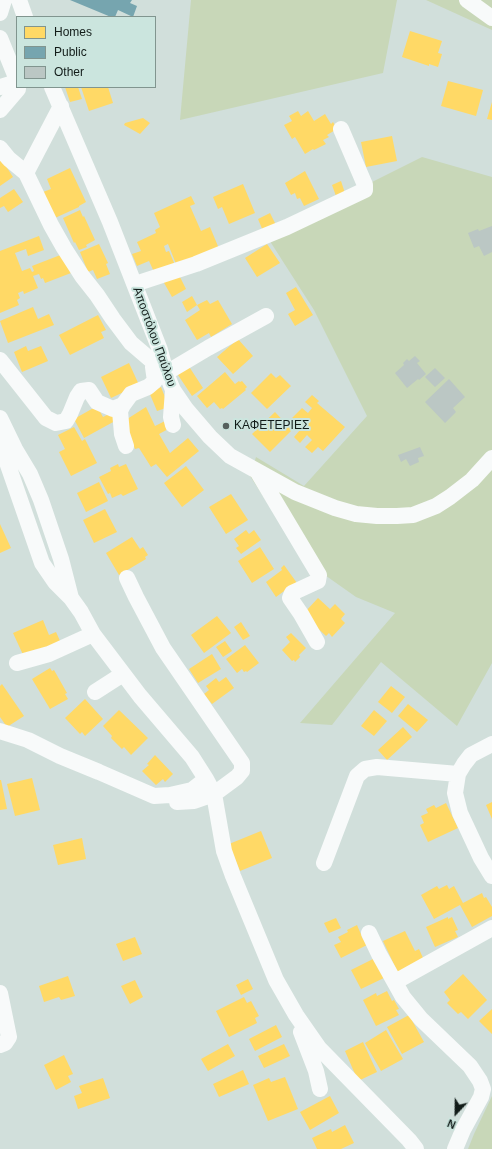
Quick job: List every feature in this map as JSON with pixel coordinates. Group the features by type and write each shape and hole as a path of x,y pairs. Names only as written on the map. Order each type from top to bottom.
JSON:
{"street":[{"path":"0,13 4,0"},
{"path":"19,0 25,16"},
{"path":"467,0 492,18"},
{"path":"0,38 16,78"},
{"path":"0,87 16,81"},
{"path":"0,110 18,88"},
{"name":"Αποστόλου Παύλου","path":"52,88 135,284 160,362 173,390 186,409 210,437 230,456 295,492 334,508 356,514 376,516 413,515 436,506 472,480 492,458"},
{"path":"26,173 60,106"},
{"path":"135,284 196,264 287,227 365,190 365,185 341,129"},
{"path":"0,148 26,173 51,224 82,276 131,343 160,362"},
{"path":"126,446 122,434 120,411 123,404 131,394 153,384 155,381 153,367 160,362 208,348 266,316"},
{"path":"0,360 46,418 56,423 66,421 76,397 81,391 88,390 98,402 113,409 123,404"},
{"path":"173,390 171,417 173,425"},
{"path":"0,418 14,449 30,474 41,500 61,559 71,598"},
{"path":"0,442 42,563 55,582 71,598 81,612 93,634 140,696 192,757 214,794 224,851 232,876 276,980 296,1015 319,1048 416,1149"},
{"path":"257,471 318,575 318,581 292,593 290,598 317,642"},
{"path":"0,731 28,740 60,756 154,796 176,802 194,801 214,794 237,777 242,771 242,763 163,648 127,578"},
{"path":"17,663 49,654 93,634"},
{"path":"95,692 123,674"},
{"path":"492,744 471,755 464,764 458,774 455,793 460,813 481,858 492,876"},
{"path":"324,863 357,776 365,769 377,767 458,774"},
{"path":"154,796 170,795 192,790 206,779"},
{"path":"395,982 492,928"},
{"path":"369,933 403,996 421,1019 470,1066 480,1081 483,1089 481,1097 463,1130 456,1149"},
{"path":"0,993 9,1037 5,1043 0,1045"},
{"path":"296,1015 304,1041 316,1071 320,1089"}],"green space":[{"path":"191,0 397,0 383,73 180,120"},
{"path":"426,0 492,0 492,30"},
{"path":"422,157 492,177 492,663 457,726 381,662 332,725 300,723 395,613 356,597 305,561 250,476 256,457 304,486 367,416 314,310 266,235"},
{"path":"492,1096 492,1149 468,1149 474,1134"}],"building: Homes":[{"path":"410,31 442,41 438,53 442,54 438,67 429,64 429,66 402,57"},
{"path":"448,81 483,90 476,116 441,106"},
{"path":"65,88 78,88 82,99 70,102"},
{"path":"81,88 108,88 113,103 89,111"},
{"path":"492,102 492,120 487,119"},
{"path":"298,111 301,116 308,111 314,121 325,114 331,124 333,122 337,129 327,135 329,137 323,140 326,144 305,154 295,137 292,139 284,125 292,121 289,116"},
{"path":"143,118 150,123 140,134 124,125 125,123"},
{"path":"392,136 397,161 366,167 361,142"},
{"path":"0,157 13,177 0,186"},
{"path":"70,168 86,202 79,207 55,218 43,192 51,189 47,179"},
{"path":"305,171 319,199 304,206 300,198 297,199 295,193 291,195 285,183"},
{"path":"341,181 345,193 336,196 332,185"},
{"path":"243,184 255,213 229,224 222,207 218,209 213,197"},
{"path":"14,189 23,202 8,212 4,206 0,208 0,198"},
{"path":"191,196 195,204 190,206 201,231 210,227 220,251 178,269 168,244 164,246 166,252 169,251 175,265 155,274 149,261 137,266 132,254 141,251 137,242 156,233 155,230 160,227 154,213"},
{"path":"80,210 95,240 86,245 87,247 79,250 75,242 74,243 63,218"},
{"path":"270,213 276,225 263,231 258,219"},
{"path":"39,236 44,250 28,256 26,249 15,253 22,271 30,268 32,272 34,271 32,266 63,254 71,273 45,283 39,274 33,276 38,288 24,294 23,291 18,293 20,298 17,300 19,305 0,313 0,251"},
{"path":"99,244 108,263 106,264 110,274 97,279 93,270 88,272 80,252"},
{"path":"267,244 280,263 257,277 245,258"},
{"path":"178,273 186,289 172,297 163,281"},
{"path":"296,287 313,315 295,326 288,314 295,310 286,293"},
{"path":"192,296 197,305 187,312 182,302"},
{"path":"207,300 210,304 218,300 232,324 211,337 209,333 197,340 185,320 200,310 197,305"},
{"path":"33,307 38,319 49,314 54,325 8,343 0,321"},
{"path":"98,315 106,330 101,332 104,338 70,355 59,335"},
{"path":"238,339 253,356 233,374 217,357"},
{"path":"26,346 28,351 41,346 48,361 22,372 14,352"},
{"path":"129,363 140,387 126,391 111,398 101,377"},
{"path":"188,365 203,388 192,396 176,372"},
{"path":"225,372 235,384 242,381 247,387 245,389 246,390 223,409 220,409 214,402 207,408 197,396"},
{"path":"271,373 276,378 280,375 291,386 267,409 251,393"},
{"path":"161,387 169,407 157,411 149,392"},
{"path":"312,395 319,401 317,403 345,427 323,451 318,447 312,453 305,447 312,440 307,435 300,443 294,437 300,430 289,421 302,408 308,413 312,408 305,402"},
{"path":"97,406 103,417 111,413 115,421 84,438 74,419"},
{"path":"146,407 155,426 169,419 172,427 159,434 170,453 188,438 199,451 167,477 156,464 151,467 139,448 135,449 124,421"},
{"path":"275,412 292,430 270,452 252,434"},
{"path":"74,427 82,441 85,439 97,463 71,476 59,452 65,449 58,435"},
{"path":"118,464 119,467 126,464 138,489 123,496 121,494 112,498 110,493 108,494 99,477 111,471 110,468"},
{"path":"186,466 204,490 182,507 164,483"},
{"path":"99,482 108,501 86,512 77,493"},
{"path":"231,494 248,520 226,534 209,507"},
{"path":"105,509 117,532 94,543 83,520"},
{"path":"0,524 11,548 0,553"},
{"path":"246,530 249,534 254,530 261,540 241,554 236,548 239,546 234,539"},
{"path":"132,537 140,549 143,547 148,555 145,557 146,559 119,575 106,553"},
{"path":"260,547 274,569 252,583 238,561"},
{"path":"284,565 297,583 276,597 266,582 282,570 281,568"},
{"path":"318,598 330,609 335,604 345,614 341,619 345,623 332,637 329,633 326,636 309,620 305,612"},
{"path":"217,616 231,633 204,653 191,635"},
{"path":"43,620 49,635 56,632 61,643 25,659 13,633"},
{"path":"241,622 250,636 243,640 234,627"},
{"path":"291,633 306,648 295,662 294,660 292,661 282,650 290,642 286,637"},
{"path":"225,641 232,651 223,657 216,647"},
{"path":"245,645 259,663 247,672 244,672 242,669 237,673 226,659"},
{"path":"212,654 221,669 198,683 189,669"},
{"path":"50,668 52,671 54,670 67,693 65,694 68,699 50,709 32,679"},
{"path":"226,677 234,688 212,704 204,694 209,690 206,686 216,678 219,682"},
{"path":"2,684 24,716 7,727 0,717 0,686"},
{"path":"391,686 405,697 392,713 378,702"},
{"path":"85,699 103,719 85,736 82,732 80,734 65,718"},
{"path":"408,704 428,720 417,732 398,716"},
{"path":"119,710 148,738 131,755 124,747 122,749 111,738 112,736 103,726"},
{"path":"374,710 387,721 374,736 361,726"},
{"path":"403,727 412,737 387,760 378,750"},
{"path":"155,755 173,774 165,782 163,779 156,785 142,771 149,765 147,764"},
{"path":"32,778 40,810 15,816 7,784"},
{"path":"0,780 7,809 0,810"},
{"path":"492,802 492,819 486,805"},
{"path":"446,803 458,828 428,842 420,825 424,823 421,816 428,813 426,809 434,805 436,808"},
{"path":"261,831 272,858 240,871 229,844"},
{"path":"82,838 86,859 58,865 53,845"},
{"path":"447,885 449,889 454,886 463,903 482,893 484,898 486,897 492,907 492,916 472,927 460,905 434,919 421,895 437,886 439,889"},
{"path":"448,917 448,919 452,917 458,930 455,931 458,937 435,947 426,927"},
{"path":"336,918 341,928 329,933 324,923"},
{"path":"357,925 363,939 369,944 341,958 334,945 341,942 338,937"},
{"path":"405,931 415,951 419,949 424,960 398,973 383,941"},
{"path":"135,937 142,954 123,961 116,944"},
{"path":"377,957 386,977 361,989 351,970"},
{"path":"463,974 487,1000 468,1019 461,1012 458,1014 447,1003 450,1000 444,992"},
{"path":"68,976 75,996 61,1000 59,997 44,1002 39,986"},
{"path":"248,979 253,989 241,995 236,985"},
{"path":"135,980 143,997 130,1004 121,986"},
{"path":"387,991 392,1001 394,1000 399,1009 396,1010 399,1015 376,1026 363,1000 376,993 377,996"},
{"path":"244,997 247,1003 251,1001 259,1016 255,1018 257,1023 229,1037 216,1011"},
{"path":"492,1009 492,1034 479,1021"},
{"path":"409,1015 424,1042 402,1054 387,1027"},
{"path":"276,1025 282,1037 255,1051 249,1039"},
{"path":"386,1030 403,1059 381,1071 365,1043"},
{"path":"363,1042 377,1072 358,1081 345,1051"},
{"path":"228,1044 235,1056 208,1071 201,1059"},
{"path":"284,1044 290,1056 264,1068 258,1056"},
{"path":"64,1055 73,1074 68,1076 71,1082 56,1090 44,1065"},
{"path":"243,1070 249,1084 219,1097 213,1084"},
{"path":"285,1077 298,1109 268,1121 253,1085 269,1078 271,1082"},
{"path":"103,1078 110,1098 78,1109 74,1096 82,1093 79,1086"},
{"path":"330,1096 339,1113 310,1130 300,1112"},
{"path":"345,1125 354,1143 341,1149 317,1149 312,1138 331,1129 332,1132"}],"building: Public":[{"path":"70,0 132,0 130,3 137,6 133,16 118,10 115,16 109,16"}],"building: Other":[{"path":"492,226 492,252 484,256 479,246 474,248 468,233"},
{"path":"415,356 420,361 417,363 426,374 407,388 395,373 404,365 403,363 407,359 409,361"},
{"path":"435,368 445,378 435,387 425,377"},
{"path":"449,379 465,397 453,408 456,412 445,423 425,402"},
{"path":"420,447 424,456 418,458 419,462 410,466 406,459 401,462 398,455"}],"place":[{"name":"ΚΑΦΕΤΕΡΙΕΣ","path":"226,426"}]}
